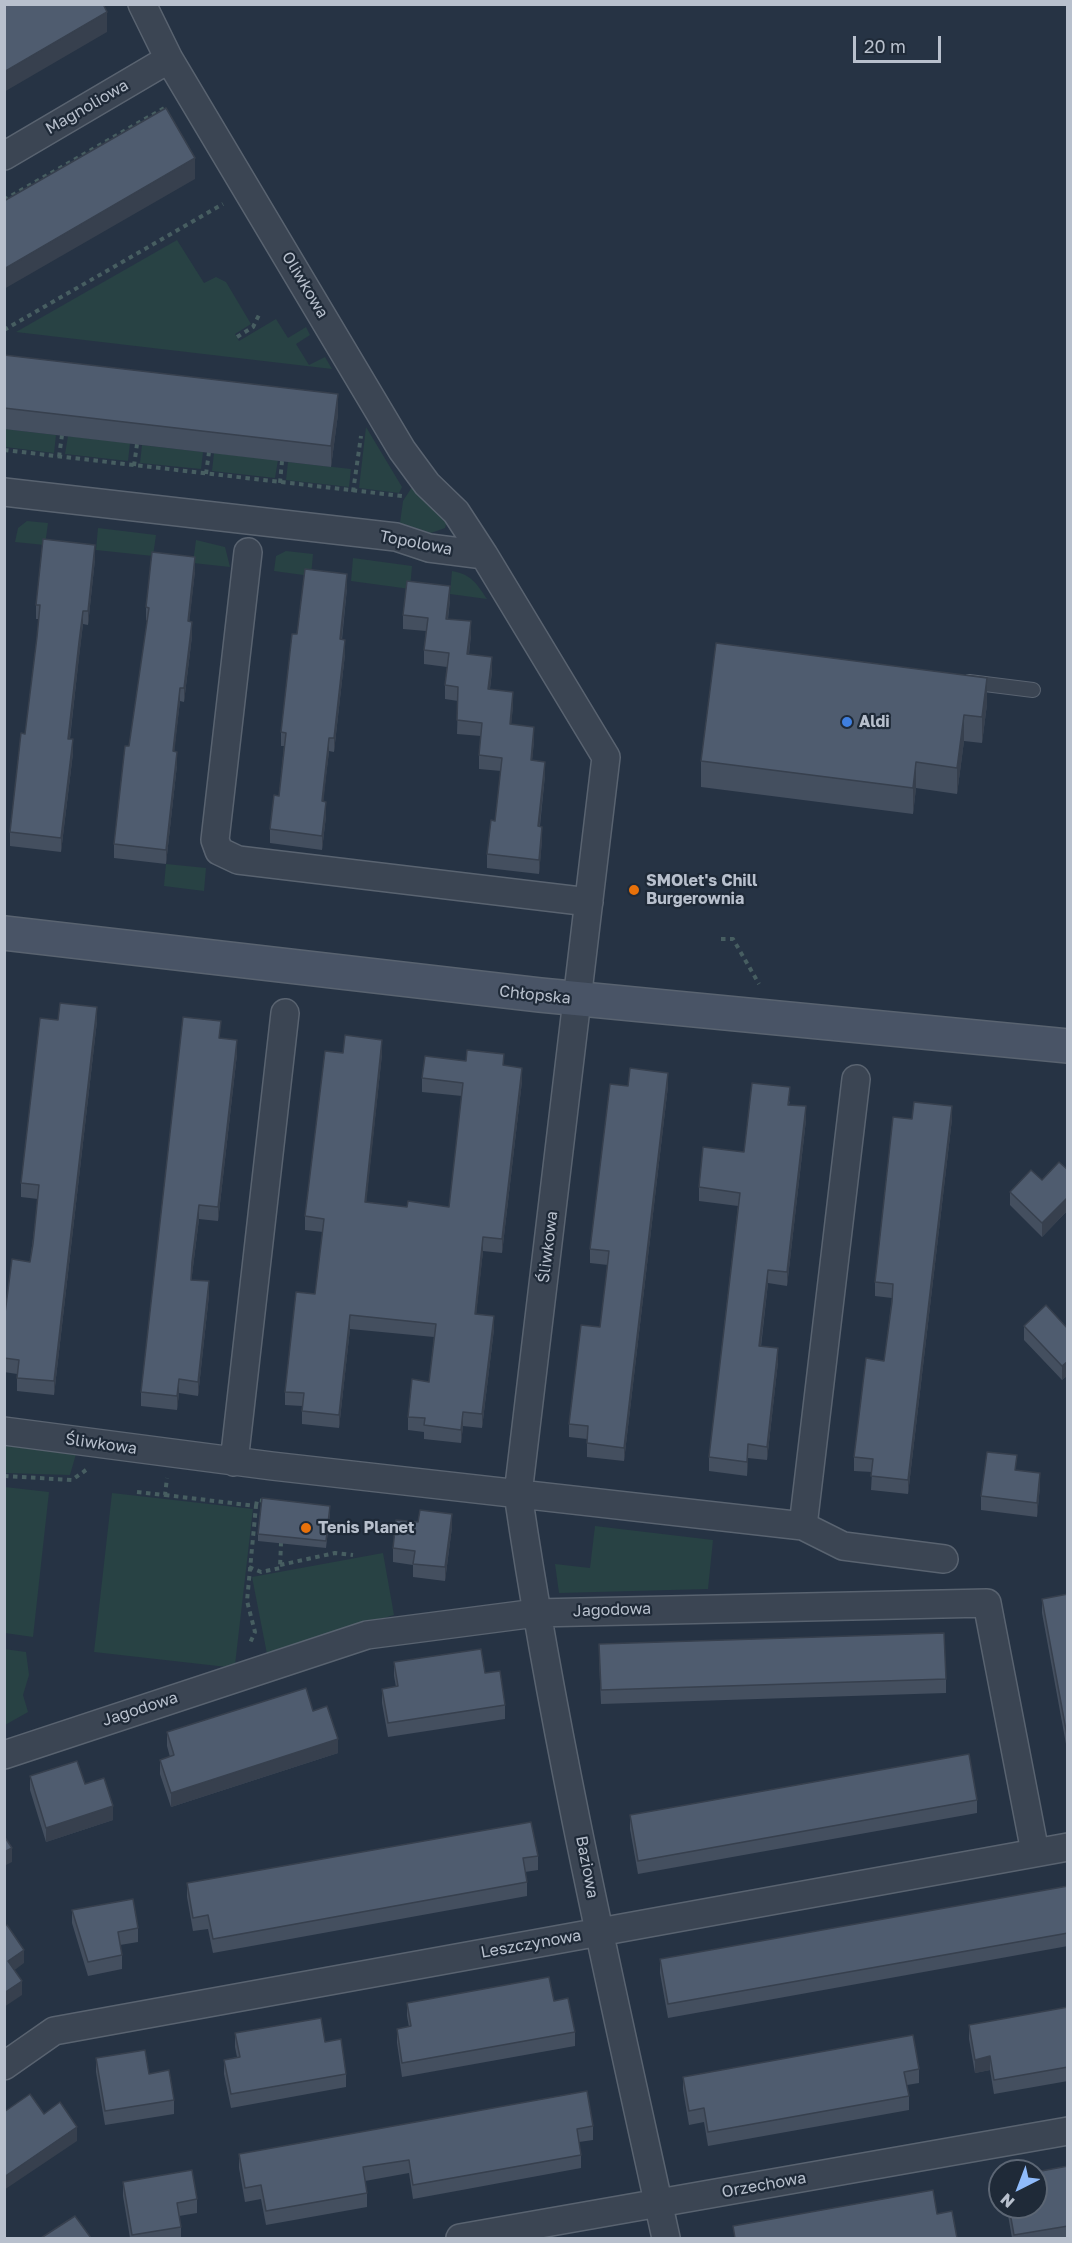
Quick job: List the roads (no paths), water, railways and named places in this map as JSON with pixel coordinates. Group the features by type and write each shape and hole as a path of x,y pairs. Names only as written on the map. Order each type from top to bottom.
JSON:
{"street":[{"name":"Oliwkowa","path":"142,4 169,59 402,450 427,484 456,512 484,555"},
{"name":"Magnoliowa","path":"4,156 169,59"},
{"name":"Topolowa","path":"4,492 396,537 429,548 484,555"},
{"path":"248,552 215,840 219,851 238,860 589,902"},
{"path":"484,555 606,757 584,958 575,999"},
{"name":"Chłopska","path":"4,933 575,999 1068,1046"},
{"name":"Śliwkowa","path":"518,1494 575,999"},
{"path":"234,1462 285,1013"},
{"path":"803,1526 856,1079"},
{"name":"Śliwkowa","path":"4,1431 234,1462 803,1526 843,1546 944,1558"},
{"name":"Baziowa","path":"518,1494 536,1613 599,1932 666,2238"},
{"name":"Jagodowa","path":"4,1755 367,1635 536,1613 987,1603 1035,1852"},
{"name":"Leszczynowa","path":"4,2066 54,2031 1068,1847"},
{"name":"Orzechowa","path":"460,2238 1068,2131"}],"lane":[{"path":"951,680 1033,690"}],"place":[{"name":"Aldi","path":"847,722"},
{"name":"SMOlet's Chill Burgerownia","path":"634,890"},
{"name":"Tenis Planet","path":"306,1528"}]}
